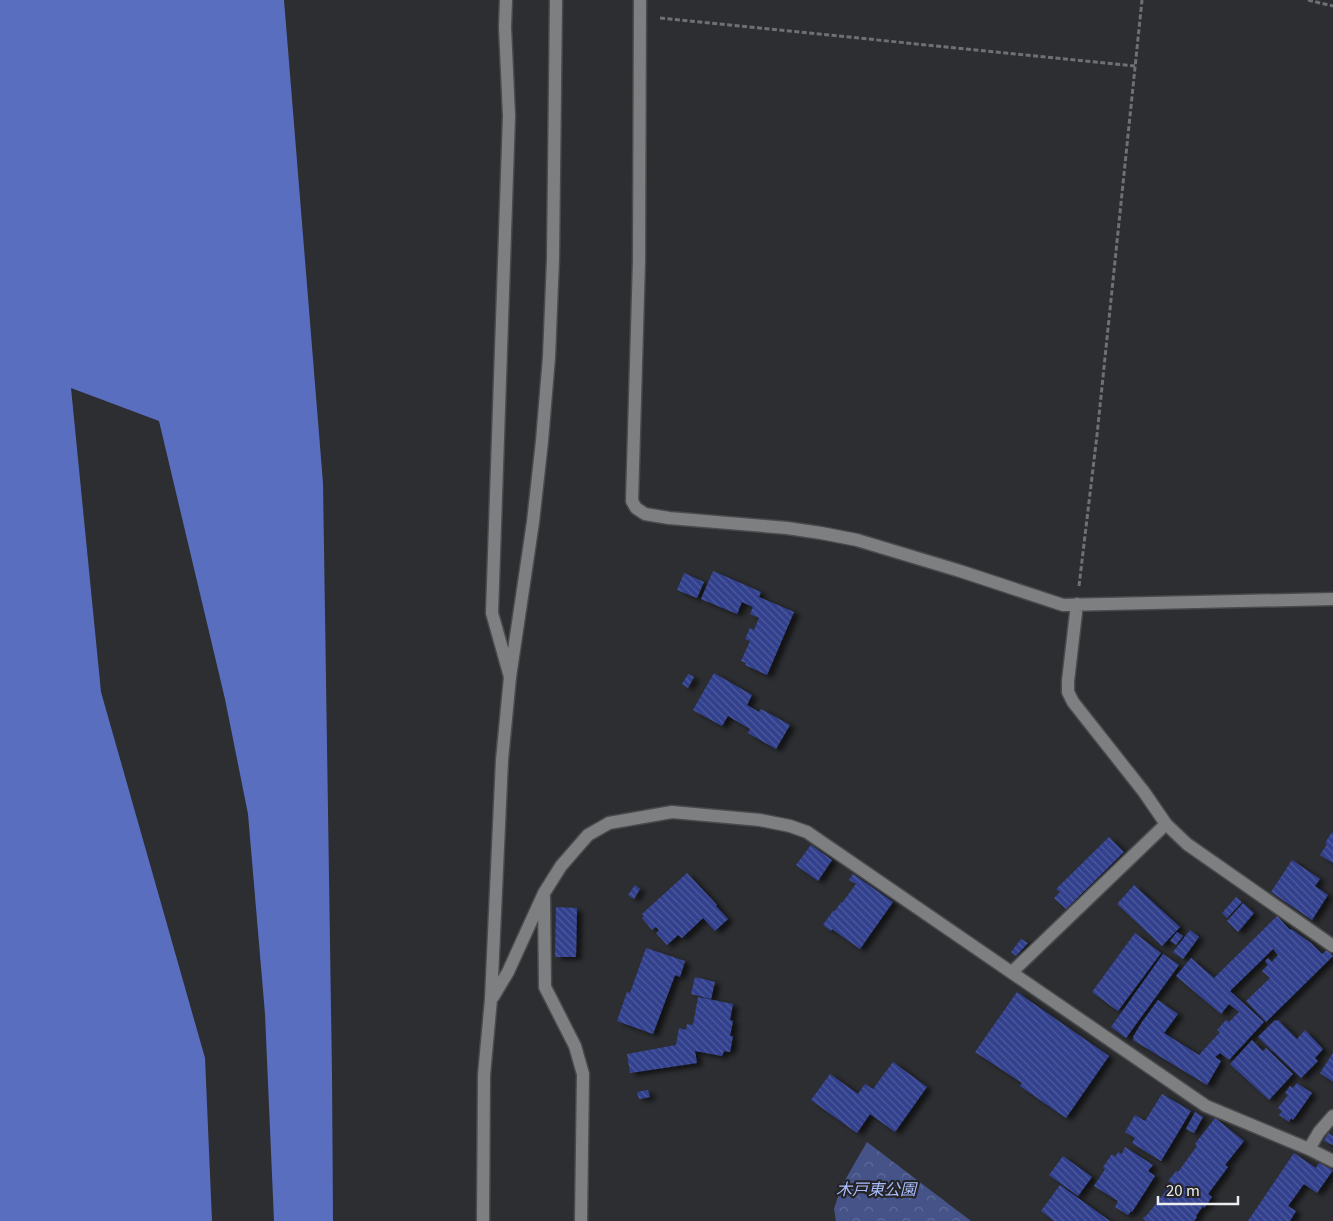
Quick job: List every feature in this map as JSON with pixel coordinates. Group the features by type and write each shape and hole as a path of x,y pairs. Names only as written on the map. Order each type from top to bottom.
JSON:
{"street":[{"path":"506,0 505,27 509,116 492,613 510,677"},
{"path":"483,1221 484,1075 491,999 502,760 510,677 534,513 548,367 553,259 556,0"},
{"path":"640,0 639,261 632,501 636,508 645,514 669,518 787,528 857,540 960,571 1062,605 1333,599"},
{"path":"1077,604 1068,682 1068,692 1073,702 1144,792 1166,824 1187,844 1333,946"},
{"path":"491,999 508,972 544,893 561,866 588,835 609,823 672,812 760,820 790,826 807,832 1206,1106 1333,1161"},
{"path":"1012,972 1166,824"},
{"path":"544,893 545,987 575,1046 583,1074 581,1221"},
{"path":"1309,1149 1319,1132 1333,1116"}],"path":[{"path":"1077,604 1097,435 1142,0"},
{"path":"1308,0 1333,6"},
{"path":"640,16 1135,66"}],"green space":[{"name":"木戸東公園","path":"867,1142 971,1221 836,1221 834,1209 841,1187"}],"shaded area":[{"path":"0,0 284,0 323,483 333,1221 274,1221 265,1014 248,814 225,699 159,421 71,388 101,692 205,1058 212,1221 0,1221"}],"building":[{"path":"713,571 761,592 759,597 794,612 767,675 745,665 746,663 741,661 750,641 745,639 750,628 754,630 759,618 750,614 753,607 742,602 737,614 701,599"},
{"path":"684,573 704,582 697,598 677,590"},
{"path":"714,673 752,695 747,705 759,712 761,709 790,725 776,749 748,733 750,729 728,716 722,726 693,710"},
{"path":"688,674 694,677 688,688 682,684"},
{"path":"1332,832 1333,834 1333,863 1320,855"},
{"path":"1109,837 1124,852 1066,909 1054,898 1060,892 1056,889"},
{"path":"811,845 832,860 818,881 796,865"},
{"path":"1292,860 1320,879 1315,886 1328,895 1312,920 1271,892"},
{"path":"687,873 728,919 715,931 703,918 682,938 678,935 667,945 656,933 659,930 656,927 652,930 642,918 644,916 642,914"},
{"path":"853,874 893,902 860,949 832,929 831,931 823,925 856,884 849,880"},
{"path":"635,885 640,889 634,899 628,895"},
{"path":"1134,885 1180,927 1162,946 1117,904"},
{"path":"1236,897 1242,902 1227,918 1222,913"},
{"path":"1243,903 1254,913 1238,932 1227,921"},
{"path":"556,907 577,908 576,957 555,957"},
{"path":"1277,916 1290,930 1311,943 1322,954 1327,950 1333,956 1266,1022 1246,1001 1270,978 1262,971 1268,965 1265,961 1268,958 1272,962 1278,955 1273,949 1230,991 1264,1022 1229,1060 1220,1053 1215,1057 1221,1061 1207,1085 1133,1040 1142,1022 1158,1000 1178,1014 1164,1033 1199,1055 1220,1032 1217,1030 1226,1020 1229,1022 1239,1012 1229,1004 1221,1014 1176,976 1191,958 1214,978"},
{"path":"1190,930 1199,937 1183,959 1173,952"},
{"path":"1177,932 1183,936 1176,945 1170,941"},
{"path":"1135,933 1161,953 1118,1011 1092,992"},
{"path":"1021,939 1028,943 1016,956 1011,952"},
{"path":"646,948 685,961 680,977 675,975 653,1034 617,1021 627,992 630,993"},
{"path":"1163,954 1179,965 1126,1038 1111,1027"},
{"path":"695,977 715,982 711,999 691,994"},
{"path":"1017,992 1109,1056 1066,1118 1020,1086 1022,1083 975,1052"},
{"path":"698,997 733,1004 730,1020 733,1021 730,1036 733,1036 730,1052 724,1051 722,1056 695,1051 697,1063 630,1073 627,1054 676,1045 679,1028 686,1030 687,1024 693,1025"},
{"path":"1275,1020 1278,1020 1297,1039 1305,1030 1323,1049 1315,1058 1318,1061 1301,1078 1258,1037"},
{"path":"1252,1040 1263,1051 1266,1048 1293,1074 1269,1100 1230,1064"},
{"path":"1333,1053 1333,1082 1320,1073"},
{"path":"893,1062 927,1087 895,1132 870,1114 857,1133 811,1100 830,1074 858,1094 865,1084 873,1089"},
{"path":"1297,1083 1312,1093 1293,1120 1291,1118 1289,1122 1279,1115 1282,1111 1278,1108 1288,1095 1285,1093 1290,1086 1293,1088"},
{"path":"648,1090 650,1097 639,1099 637,1092"},
{"path":"1162,1094 1191,1111 1161,1161 1132,1143 1135,1138 1125,1132 1135,1115 1145,1121"},
{"path":"1195,1112 1203,1117 1194,1133 1186,1129"},
{"path":"1215,1118 1244,1141 1225,1165 1228,1167 1208,1194 1212,1197 1204,1208 1203,1206 1194,1221 1146,1221 1143,1218 1172,1183 1168,1181 1176,1171 1178,1172 1197,1146 1195,1144"},
{"path":"1328,1133 1333,1136 1333,1145 1324,1141"},
{"path":"1125,1147 1153,1165 1148,1171 1155,1176 1132,1212 1128,1215 1115,1207 1118,1201 1094,1186 1112,1154 1115,1157 1118,1152 1122,1154"},
{"path":"1294,1153 1316,1168 1319,1163 1333,1170 1317,1193 1304,1184 1288,1206 1296,1211 1290,1221 1248,1221"},
{"path":"1063,1156 1092,1177 1078,1196 1049,1175"},
{"path":"1060,1185 1110,1221 1054,1221 1041,1211"}]}
